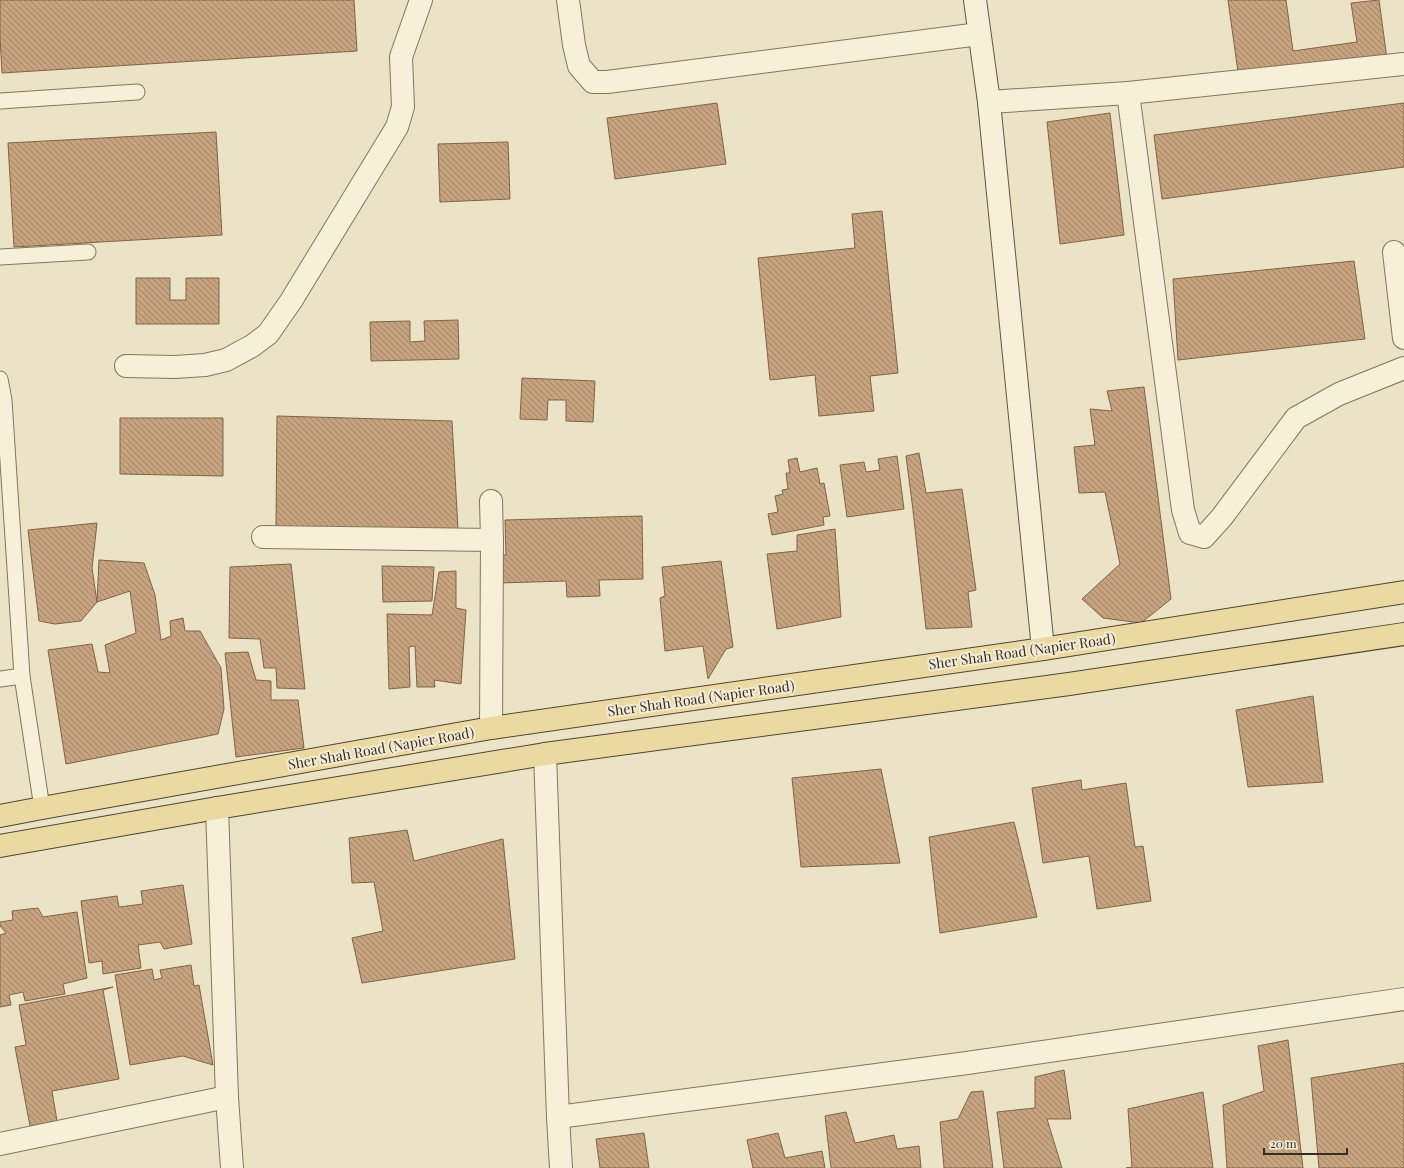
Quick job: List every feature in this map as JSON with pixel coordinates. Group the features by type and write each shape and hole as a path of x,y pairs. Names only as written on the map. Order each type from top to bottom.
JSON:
{"main road":[{"name":"Sher Shah Road (Napier Road)","path":"0,816 490,728 1043,649 1404,592"},
{"path":"0,846 217,808 545,754 1061,685 1404,634"}],"street":[{"path":"126,366 205,365 226,360 252,346 268,334 291,301 397,127 403,107 401,57 420,0"},
{"path":"568,0 574,45 579,66 593,82 607,82 979,34"},
{"path":"975,0 989,102 1043,649"},
{"path":"989,102 1128,93 1404,64"},
{"path":"1128,93 1183,510 1190,533 1204,537 1222,517 1296,418 1339,394 1404,368"},
{"path":"1394,252 1404,338"},
{"path":"490,501 492,540 490,728"},
{"path":"263,537 492,540"},
{"path":"545,754 558,1117 562,1168"},
{"path":"217,808 227,1097 232,1168"},
{"path":"558,1117 967,1063 1404,999"},
{"path":"0,1144 227,1097"}],"lane":[{"path":"0,101 137,92"},
{"path":"0,257 88,252"},
{"path":"0,379 4,400 22,676 42,808"},
{"path":"0,679 22,676"}],"building":[{"path":"0,0 354,0 357,51 2,73"},
{"path":"1228,0 1286,0 1293,51 1357,42 1351,3 1379,0 1387,59 1239,79"},
{"path":"717,103 726,164 615,179 607,118"},
{"path":"1404,103 1404,167 1162,199 1154,135"},
{"path":"1110,113 1124,235 1060,244 1047,122"},
{"path":"216,132 222,235 14,247 8,143"},
{"path":"508,142 510,199 440,202 438,144"},
{"path":"882,211 898,373 870,376 874,411 819,416 815,375 770,380 758,258 855,248 852,214"},
{"path":"1354,261 1365,339 1178,360 1173,279"},
{"path":"136,278 170,278 170,300 186,300 186,278 219,278 219,324 136,324"},
{"path":"458,320 459,359 371,361 370,322 410,321 410,342 425,341 424,321"},
{"path":"522,378 595,381 593,422 566,421 566,400 548,400 547,420 520,419"},
{"path":"1144,387 1171,599 1141,623 1103,618 1082,599 1120,564 1105,492 1079,493 1074,447 1095,445 1090,409 1112,411 1107,391"},
{"path":"277,416 452,421 458,529 276,528"},
{"path":"120,418 223,418 223,476 120,474"},
{"path":"919,453 926,493 962,489 976,590 968,592 972,627 926,629 906,456"},
{"path":"897,456 904,509 847,517 840,465 864,462 866,472 880,470 878,459"},
{"path":"797,458 800,472 817,468 820,484 824,483 830,516 823,517 824,525 772,535 768,514 778,512 775,496 783,494 782,490 788,489 786,473 790,473 788,460"},
{"path":"642,516 643,579 599,580 600,596 567,597 566,581 499,583 499,555 506,555 505,520"},
{"path":"97,523 92,568 97,602 81,621 55,624 39,621 28,530"},
{"path":"835,529 841,617 777,629 767,554 797,551 797,535"},
{"path":"99,560 144,563 155,595 161,640 171,636 170,621 183,618 185,631 200,631 221,668 224,709 218,734 66,764 48,650 92,644 98,672 110,673 105,645 136,633 130,591 97,602"},
{"path":"721,561 733,647 726,649 708,679 703,646 665,651 660,598 665,596 662,567"},
{"path":"291,564 305,689 277,688 276,668 264,668 260,639 229,638 230,567"},
{"path":"382,566 434,567 432,601 383,602"},
{"path":"456,571 456,608 466,610 461,684 434,680 435,687 417,687 415,646 409,647 410,687 389,689 387,614 432,615 439,572"},
{"path":"248,652 256,680 271,681 271,700 298,700 304,748 236,757 225,653"},
{"path":"1313,696 1323,782 1248,787 1236,710"},
{"path":"881,769 900,863 801,867 792,778"},
{"path":"1081,780 1082,790 1126,783 1135,847 1143,846 1151,901 1097,909 1089,856 1043,863 1032,788"},
{"path":"1014,822 1037,917 940,933 929,837"},
{"path":"407,830 414,861 503,839 515,959 362,983 352,938 383,931 374,882 352,883 349,838"},
{"path":"183,885 192,944 164,949 160,942 138,945 141,968 103,974 102,961 89,963 81,901 117,896 119,907 143,904 141,891"},
{"path":"38,908 43,917 77,912 87,978 63,984 65,994 25,1001 23,992 9,995 11,1005 0,1007 0,935 6,933 0,926 0,922 13,920 12,911"},
{"path":"191,965 194,986 199,985 213,1065 183,1056 130,1065 115,975 152,969 154,980 162,978 160,970"},
{"path":"113,987 103,990 119,1079 52,1091 57,1121 30,1126 15,1047 26,1045 19,1005"},
{"path":"1288,1040 1303,1168 1227,1168 1223,1105 1264,1091 1258,1046"},
{"path":"1404,1063 1404,1168 1319,1168 1311,1078"},
{"path":"1064,1070 1071,1119 1047,1119 1062,1168 1004,1168 997,1112 1035,1108 1035,1077"},
{"path":"983,1091 993,1168 944,1168 940,1122 958,1119 971,1092"},
{"path":"1203,1092 1213,1168 1126,1168 1132,1167 1128,1109"},
{"path":"846,1112 855,1143 894,1135 897,1149 919,1146 921,1168 831,1168 825,1116"},
{"path":"644,1133 649,1168 600,1168 596,1139"},
{"path":"778,1133 785,1158 822,1151 825,1168 753,1168 747,1140"}]}
